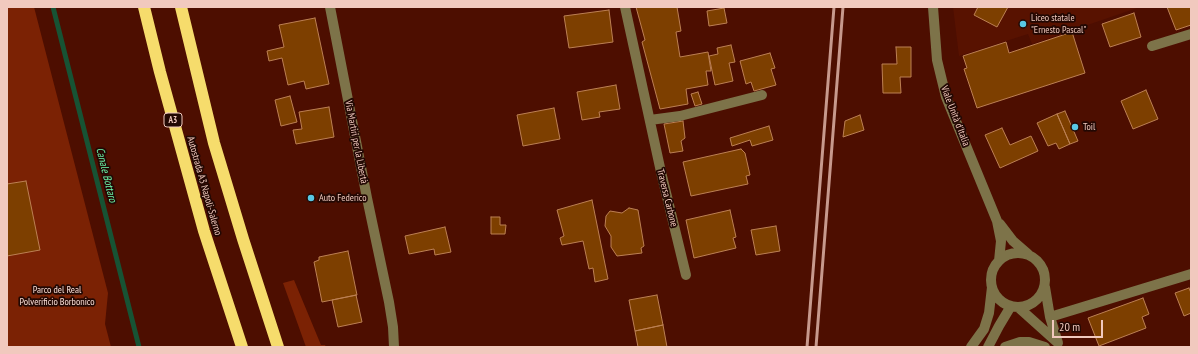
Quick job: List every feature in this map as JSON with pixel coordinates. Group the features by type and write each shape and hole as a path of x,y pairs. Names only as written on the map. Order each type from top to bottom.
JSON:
{"highway":[{"name":"Autostrada A3 Napoli-Salerno","path":"144,7 202,224 242,347"},
{"path":"181,7 214,143 242,239 278,347"}],"street":[{"name":"Via Martiri per la Libertà","path":"330,7 393,327 394,347"},
{"name":"Traversa Carbone","path":"626,7 661,172 686,275"},
{"name":"Viale Unità d'Italia","path":"933,7 937,60 946,96 997,221 1001,241 999,261 991,278 992,287 999,299 1015,307 1059,345"},
{"path":"1152,46 1191,34"},
{"path":"650,120 686,114 762,95"},
{"name":"Viale Unità d'Italia","path":"997,221 1010,238 1021,249 1037,260 1043,268 1046,277 1045,286 1050,317 1059,345"},
{"path":"999,261 1005,256 1013,253 1030,255"},
{"path":"1050,317 1191,274"},
{"path":"988,347 999,326 1015,307 1032,304 1042,293 1045,286"},
{"path":"971,347 984,330 989,314 992,287"},
{"path":"1005,347 1020,342 1038,344 1045,347"}],"shaded area":[{"name":"Liceo statale \"Ernesto Pascal\"","path":"953,7 1140,7 1032,44 1028,34 959,56"}],"green space":[{"name":"Parco del Real Polverificio Borbonico","path":"7,7 34,7 108,293 105,324 111,347 7,347"},
{"path":"294,280 321,345 325,345 326,347 306,347 283,283"}],"building":[{"path":"636,7 677,7 681,31 676,32 680,57 708,52 711,71 706,71 708,85 686,89 688,104 660,109 642,42 645,40"},
{"path":"978,7 1008,7 997,27 974,15"},
{"path":"1167,7 1191,7 1191,25 1176,30"},
{"path":"724,8 727,23 709,26 707,11"},
{"path":"609,10 613,42 569,48 564,16"},
{"path":"1134,13 1141,37 1110,47 1102,24"},
{"path":"315,18 329,84 306,89 304,81 288,85 282,58 269,61 267,51 284,47 279,25"},
{"path":"1072,32 1085,73 977,108 964,69 967,68 963,56 1006,42 1009,53"},
{"path":"731,45 735,62 729,63 733,81 715,85 709,56 718,54 717,48"},
{"path":"896,47 911,47 911,77 900,77 901,93 883,93 882,64 897,64"},
{"path":"770,53 775,68 771,69 776,85 754,91 751,82 746,84 740,61"},
{"path":"616,85 620,109 599,112 600,117 582,120 577,92"},
{"path":"1146,90 1158,119 1133,129 1121,101"},
{"path":"698,92 702,104 695,106 691,94"},
{"path":"290,96 297,122 281,126 275,100"},
{"path":"329,107 334,137 296,144 293,130 302,129 299,112"},
{"path":"554,108 560,139 523,146 517,115"},
{"path":"1065,111 1078,141 1070,144 1057,114"},
{"path":"1057,114 1070,144 1059,149 1056,143 1048,146 1037,123"},
{"path":"860,115 864,130 843,137 845,121"},
{"path":"683,121 685,138 681,141 683,151 670,153 664,124"},
{"path":"769,126 773,140 752,146 750,140 732,146 730,138"},
{"path":"1002,128 1010,145 1031,136 1038,151 1000,168 985,135"},
{"path":"741,149 745,153 750,175 746,176 748,184 691,196 683,162"},
{"path":"26,181 40,250 7,256 7,184"},
{"path":"592,200 608,279 595,282 593,268 589,269 583,241 562,245 560,238 564,236 557,210"},
{"path":"629,208 638,210 644,246 641,248 642,253 617,256 611,247 611,236 605,226 606,216 610,211 622,213"},
{"path":"730,210 736,237 733,238 736,248 694,258 686,220"},
{"path":"491,217 500,217 500,225 506,225 505,234 491,234"},
{"path":"776,226 780,251 756,255 751,230"},
{"path":"445,227 451,252 435,255 434,249 409,254 405,236"},
{"path":"348,251 357,295 322,302 314,262 319,260 319,257"},
{"path":"1189,288 1191,293 1191,313 1184,316 1175,293"},
{"path":"356,295 362,322 338,327 332,300"},
{"path":"657,295 663,325 635,331 629,300"},
{"path":"1143,298 1149,314 1142,317 1146,328 1099,346 1088,318"},
{"path":"663,325 667,347 638,347 635,331"}],"waterway":[{"name":"Canale Bottaro","path":"53,7 139,347"}],"railway":[{"path":"807,347 834,7"},
{"path":"816,347 843,7"}],"place":[{"name":"Liceo statale \"Ernesto Pascal\"","path":"1023,24"},
{"name":"Toil","path":"1075,127"},
{"name":"Auto Federico","path":"311,198"}]}
